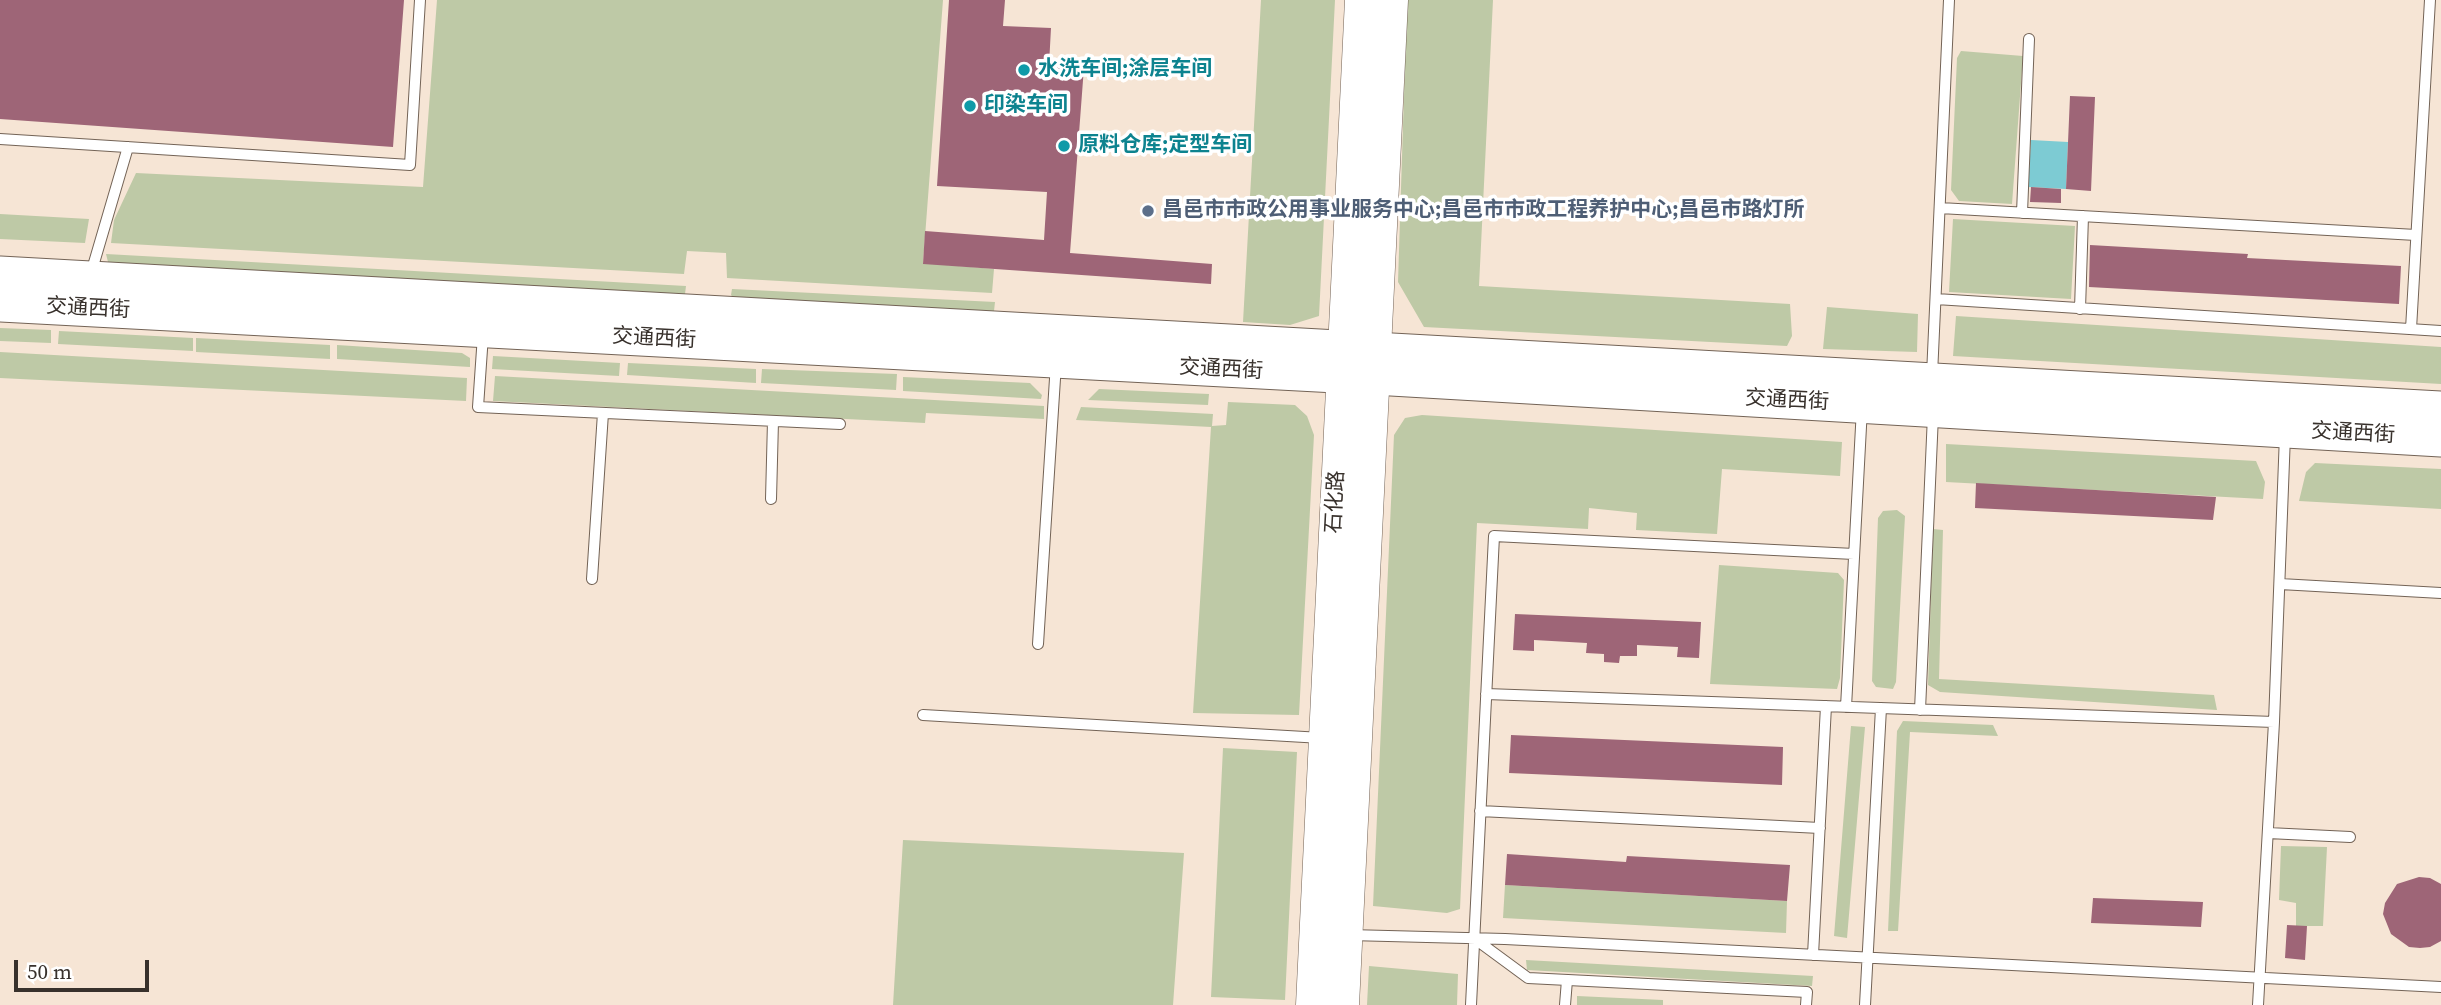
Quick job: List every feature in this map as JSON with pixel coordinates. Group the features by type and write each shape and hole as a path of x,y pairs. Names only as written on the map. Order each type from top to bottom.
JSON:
{"main road":[{"name":"石化路","path":"1359,363 1361,0"},
{"name":"石化路","path":"1312,1005 1340,739 1359,363 1392,0"},
{"name":"交通西街","path":"0,274 1359,363 2286,415 2441,409"},
{"name":"交通西街","path":"0,304 1056,361 1359,363"},
{"name":"交通西街","path":"2286,415 2441,439"},
{"name":"石化路","path":"1340,739 1346,935 1343,1005"}],"lane":[{"path":"0,139 410,165 420,0"},
{"path":"1920,710 1950,0"},
{"path":"2411,329 2430,0"},
{"path":"2022,213 2029,39"},
{"path":"89,279 128,147"},
{"path":"1940,208 2416,235"},
{"path":"2080,309 2083,216"},
{"path":"1936,299 2441,331"},
{"path":"484,330 478,407 840,424"},
{"path":"1038,644 1056,361"},
{"path":"1846,707 1863,391"},
{"path":"592,579 603,413"},
{"path":"2259,1005 2286,415"},
{"path":"771,499 773,421"},
{"path":"1471,1005 1494,536 1854,554"},
{"path":"2280,584 2441,593"},
{"path":"1486,694 2274,722"},
{"path":"1813,956 1826,706"},
{"path":"1865,1005 1881,708"},
{"path":"923,715 1340,739"},
{"path":"1480,811 1819,828"},
{"path":"2268,833 2350,837"},
{"path":"1346,935 1474,938 2441,988"},
{"path":"1474,938 1528,978 1807,992 1806,1005"},
{"path":"1565,1005 1567,980"}],"green space":[{"path":"437,0 943,0 923,263 994,269 992,293 727,278 726,253 687,251 684,274 111,243 114,220 136,173 423,187"},
{"path":"1261,0 1335,0 1319,316 1290,325 1243,322"},
{"path":"1407,0 1493,0 1479,286 1790,304 1792,336 1787,346 1424,327 1398,282"},
{"path":"1961,51 2023,56 2012,204 1959,201 1951,190 1957,58"},
{"path":"0,214 89,219 85,243 0,239"},
{"path":"1953,219 2075,226 2071,299 1949,292"},
{"path":"106,254 686,286 685,294 678,300 114,267 108,262"},
{"path":"732,289 995,302 990,317 737,302 731,295"},
{"path":"1827,307 1918,314 1917,352 1823,349"},
{"path":"1956,316 2441,347 2441,384 1953,356"},
{"path":"0,328 51,330 51,343 0,341"},
{"path":"59,331 193,338 193,351 58,344"},
{"path":"196,338 330,345 330,359 196,352"},
{"path":"337,345 462,353 470,358 470,367 337,359"},
{"path":"0,352 467,378 466,401 0,378"},
{"path":"493,356 620,363 619,376 492,369"},
{"path":"628,363 756,369 756,383 627,375"},
{"path":"762,369 897,374 896,390 761,383"},
{"path":"495,376 1044,406 1044,419 926,413 925,423 493,401"},
{"path":"903,377 1030,383 1042,395 1041,399 903,391"},
{"path":"1099,389 1209,394 1208,405 1088,400"},
{"path":"1228,402 1295,405 1307,416 1314,435 1299,715 1193,713 1211,427 1076,420 1081,407 1213,414 1212,426 1226,425"},
{"path":"1422,415 1842,442 1840,476 1722,469 1717,534 1636,530 1637,513 1589,508 1588,529 1477,523 1460,909 1447,913 1373,906 1394,435 1405,418"},
{"path":"1946,444 2256,461 2265,482 2263,499 1946,482"},
{"path":"2315,463 2441,469 2441,509 2299,501 2306,472"},
{"path":"1897,510 1905,516 1896,682 1893,689 1876,687 1872,681 1878,518 1883,511"},
{"path":"1933,529 1943,530 1939,679 2214,695 2217,710 1940,692 1928,685"},
{"path":"1719,565 1838,573 1844,580 1840,678 1837,689 1710,684"},
{"path":"1903,721 1993,725 1998,736 1910,732 1898,931 1888,931 1897,731"},
{"path":"1851,726 1865,727 1847,938 1834,936"},
{"path":"1223,748 1297,752 1285,1000 1211,997"},
{"path":"903,840 1184,853 1173,1005 893,1005"},
{"path":"2281,846 2327,847 2323,926 2296,926 2296,903 2279,900"},
{"path":"1505,885 1787,901 1786,933 1503,918"},
{"path":"1526,960 1813,976 1812,986 1527,970"},
{"path":"1369,966 1458,974 1457,1005 1367,1005"},
{"path":"1577,996 1663,1000 1663,1005 1577,1005"}],"water":[{"path":"2031,140 2068,142 2066,189 2028,187"}],"building":[{"path":"0,0 404,0 393,147 0,119"},
{"path":"949,0 1005,0 1003,26 1051,28 1049,65 1084,67 1070,253 1212,264 1211,284 923,264 925,231 1044,240 1047,192 937,186"},
{"path":"2070,96 2095,97 2091,191 2066,189"},
{"path":"2031,187 2061,189 2061,203 2030,202"},
{"path":"2090,245 2248,254 2247,258 2401,266 2399,304 2089,287"},
{"path":"1976,483 2216,497 2213,520 1975,508"},
{"path":"1515,614 1701,622 1699,658 1677,657 1678,647 1637,645 1637,656 1620,656 1619,663 1604,662 1604,654 1586,653 1587,643 1534,640 1534,651 1513,650"},
{"path":"1511,735 1783,747 1782,785 1509,773"},
{"path":"1507,854 1626,862 1627,856 1790,865 1787,901 1505,885"},
{"path":"2419,877 2430,878 2441,884 2441,941 2430,947 2420,948 2409,947 2391,934 2383,914 2385,903 2397,884"},
{"path":"2093,898 2203,902 2201,927 2091,923"},
{"path":"2287,925 2307,926 2305,960 2285,958"}],"place":[{"name":"水洗车间;涂层车间","path":"1024,70"},
{"name":"印染车间","path":"970,106"},
{"name":"原料仓库;定型车间","path":"1064,146"},
{"name":"昌邑市市政公用事业服务中心;昌邑市市政工程养护中心;昌邑市路灯所","path":"1148,211"}]}
